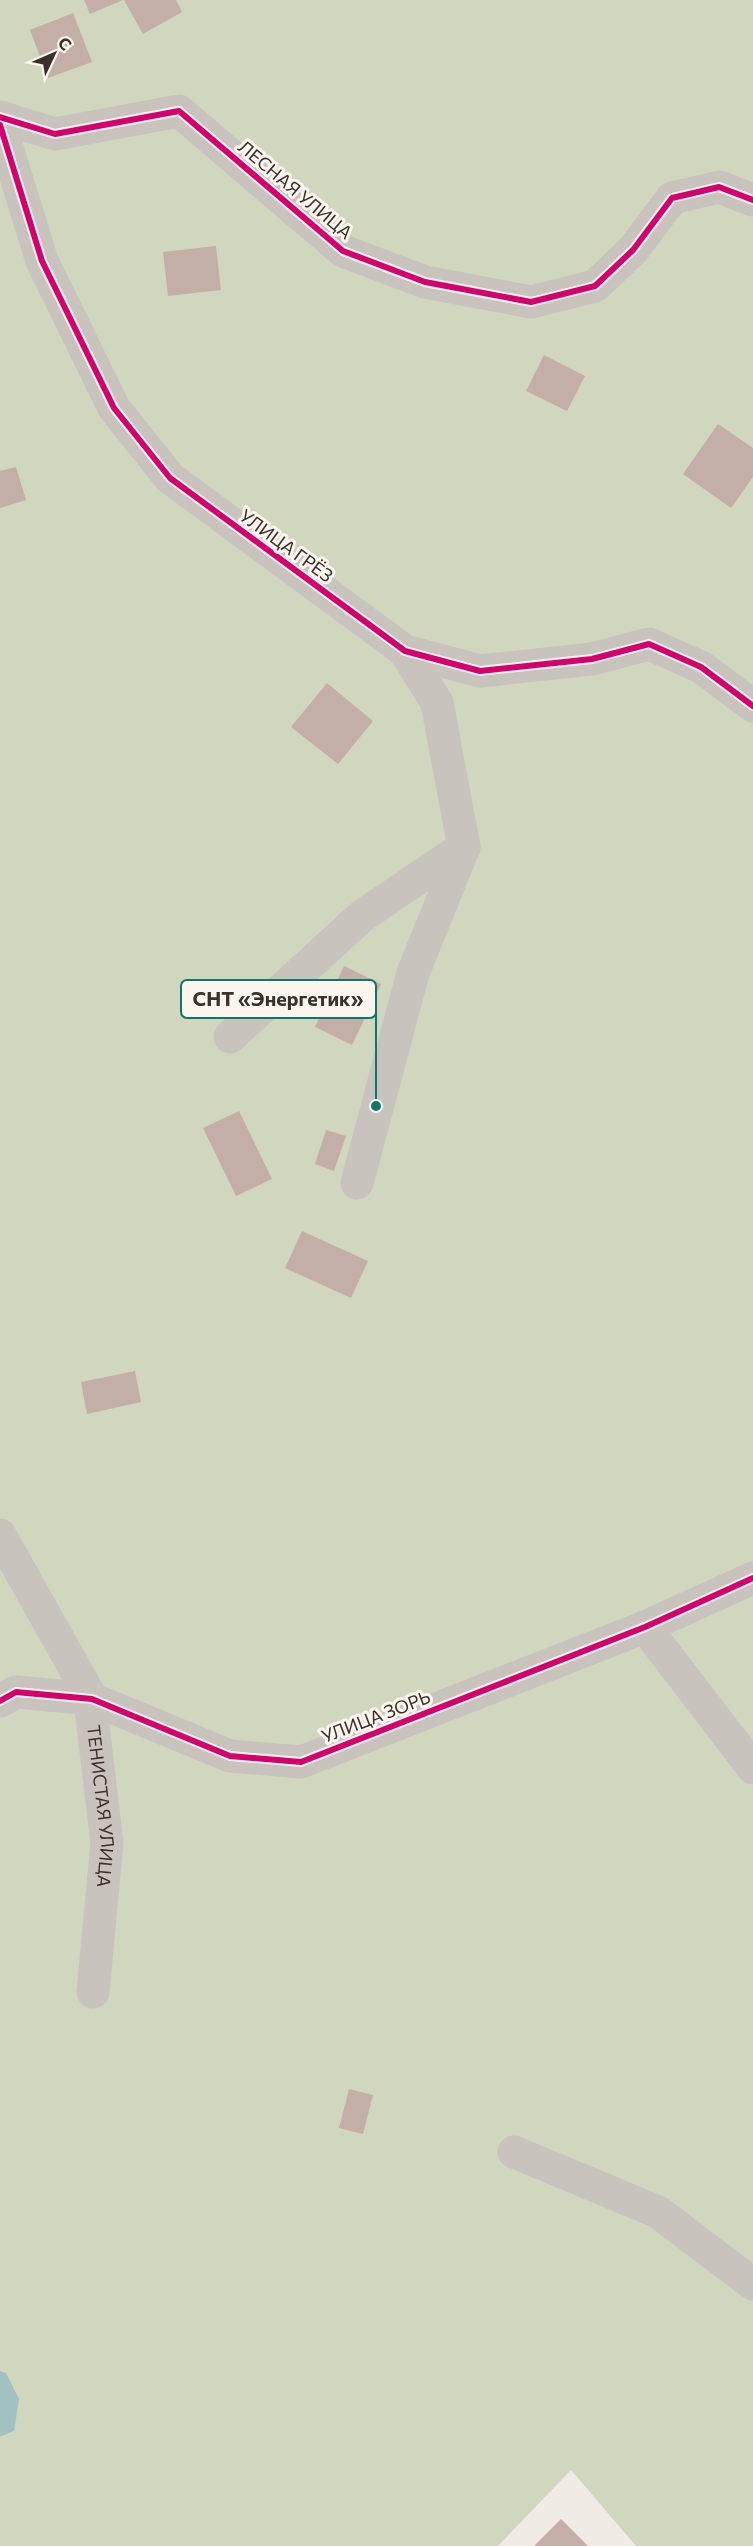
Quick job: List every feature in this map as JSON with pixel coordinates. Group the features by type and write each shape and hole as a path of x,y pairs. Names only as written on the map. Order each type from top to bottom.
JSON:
{"street":[{"name":"ЛЕСНАЯ УЛИЦА","path":"0,117 55,134 179,111 343,251 425,282 531,302 595,286 633,250 672,198 719,187 753,200"},
{"name":"УЛИЦА ГРЁЗ","path":"0,125 42,261 114,408 170,478 405,651 480,671 592,659 649,644 701,667 753,706"},
{"path":"357,1183 413,973 464,847 437,703 405,651"},
{"path":"230,1037 362,916 464,847"},
{"name":"ТЕНИСТАЯ УЛИЦА","path":"0,1535 92,1699 91,1709 107,1843 93,1992"},
{"name":"УЛИЦА ЗОРЬ","path":"0,1701 16,1692 92,1699 230,1756 301,1762 645,1627 753,1578"},
{"path":"645,1627 753,1768"},
{"path":"514,2152 658,2212 753,2284"}],"green space":[{"path":"0,0 753,0 753,2546 636,2546 571,2470 498,2546 0,2546 0,2437 14,2431 6,2373 0,2371"}],"water":[{"path":"0,2371 6,2373 19,2399 14,2431 0,2437"}],"building":[{"path":"84,0 123,0 90,14"},
{"path":"124,0 176,0 182,12 143,34"},
{"path":"73,13 92,62 48,78 30,30"},
{"path":"216,246 221,290 168,296 163,252"},
{"path":"544,355 585,376 567,411 526,391"},
{"path":"718,424 753,448 753,477 731,508 683,474"},
{"path":"16,467 26,500 0,508 0,471"},
{"path":"327,683 373,721 338,764 291,727"},
{"path":"344,966 381,984 352,1045 315,1027"},
{"path":"239,1111 272,1179 236,1196 203,1128"},
{"path":"326,1130 346,1136 334,1171 315,1164"},
{"path":"302,1231 368,1261 351,1298 285,1268"},
{"path":"135,1371 141,1402 87,1414 81,1382"},
{"path":"349,2089 373,2095 363,2134 339,2128"},
{"path":"561,2519 588,2546 534,2546"}],"cycle path":[{"path":"0,117 55,134 179,111 343,251 425,282 531,302 595,286 633,250 672,198 719,187 753,200"},
{"path":"0,125 42,261 114,408 170,478 405,651 480,671 592,659 649,644 701,667 753,706"},
{"path":"0,1701 16,1692 92,1699 230,1756 301,1762 645,1627 753,1578"}],"place":[{"name":"СНТ «Энергетик»","path":"376,1106"}]}
